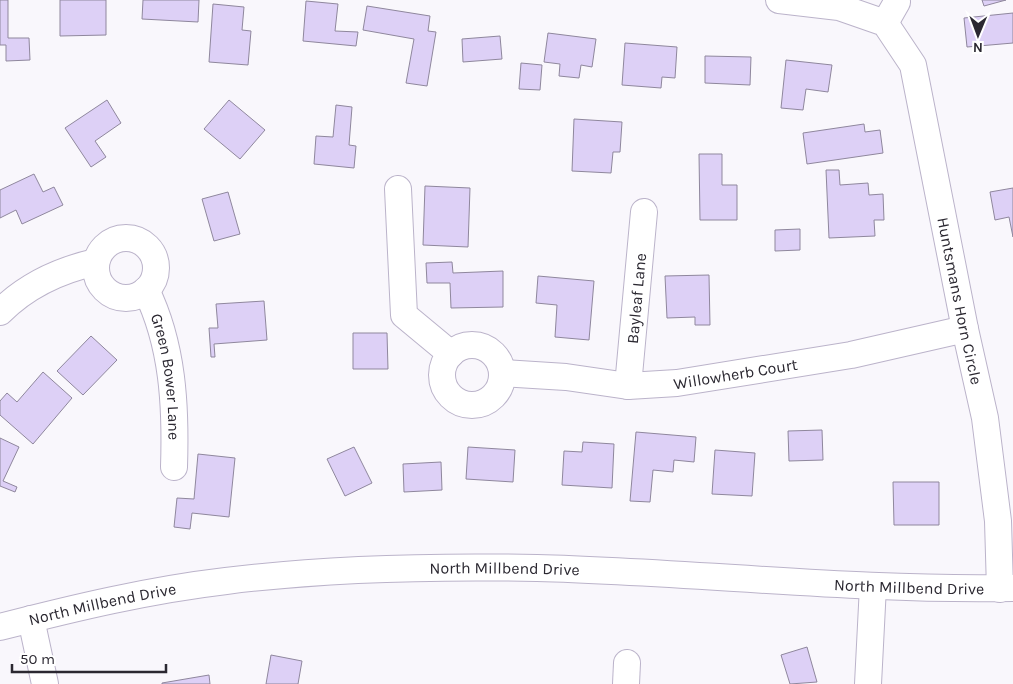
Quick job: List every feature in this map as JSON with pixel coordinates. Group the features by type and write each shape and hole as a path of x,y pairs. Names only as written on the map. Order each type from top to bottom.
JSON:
{"street":[{"name":"Huntsmans Horn Circle","path":"780,0 891,13 913,65 965,329 985,418 1006,589"},
{"path":"398,189 404,315 451,354"},
{"name":"Bayleaf Lane","path":"628,386 644,212"},
{"path":"127,238 144,243 149,248 156,262 156,273 146,290 128,298 112,294 100,283 96,272 96,262 106,245 116,239 127,238"},
{"path":"4,297 69,268 96,262"},
{"name":"Green Bower Lane","path":"146,290 162,326 174,398 174,466"},
{"name":"Willowherb Court","path":"502,373 566,377 628,386 677,382 767,370 851,355 965,329"},
{"path":"465,346 483,347 499,360 502,373 498,390 492,397 475,404 465,404 450,395 443,378 444,366 451,354 465,346"},
{"name":"North Millbend Drive","path":"0,627 134,595 225,581 314,573 426,568 539,568 873,586 1006,589"},
{"path":"868,684 873,586"},
{"path":"31,619 45,684"}],"building":[{"path":"0,0 8,0 8,38 29,38 30,60 6,61 6,45 0,45"},
{"path":"60,0 106,0 106,35 60,36"},
{"path":"143,0 199,0 198,22 142,19"},
{"path":"982,0 1006,0 984,6"},
{"path":"306,1 338,4 335,31 358,32 356,46 303,41"},
{"path":"213,4 244,7 242,30 251,31 248,65 209,62"},
{"path":"367,6 430,16 428,31 436,32 427,86 406,83 414,39 363,30"},
{"path":"1013,13 1013,43 967,47 964,18"},
{"path":"548,33 596,39 592,67 581,65 579,78 559,76 560,64 544,62"},
{"path":"500,36 502,59 463,62 462,39"},
{"path":"625,43 677,47 675,78 662,77 661,88 622,85"},
{"path":"705,56 751,57 750,85 705,83"},
{"path":"786,60 832,65 828,92 806,89 803,110 781,108"},
{"path":"521,63 542,65 540,90 519,89"},
{"path":"107,100 121,123 95,141 106,157 91,167 65,128"},
{"path":"229,100 265,130 240,159 204,129"},
{"path":"336,105 352,107 349,145 356,146 354,168 314,164 316,136 333,137"},
{"path":"574,119 622,122 620,152 613,152 611,173 572,171"},
{"path":"864,124 865,132 880,130 883,153 807,164 803,133"},
{"path":"699,154 722,154 722,185 737,185 737,220 700,220"},
{"path":"826,170 839,170 840,185 868,183 869,195 883,194 884,220 874,220 875,236 829,238"},
{"path":"34,174 43,192 54,187 63,205 22,224 16,210 0,218 0,190"},
{"path":"425,186 470,188 468,247 423,245"},
{"path":"1013,188 1013,237 1009,217 995,220 990,192"},
{"path":"228,192 240,234 214,241 202,199"},
{"path":"800,229 800,250 775,251 775,230"},
{"path":"452,262 453,273 503,271 503,307 451,308 450,283 427,283 426,263"},
{"path":"709,275 710,325 695,325 695,317 667,318 665,276"},
{"path":"538,276 594,281 589,340 555,337 557,305 536,303"},
{"path":"264,301 267,340 214,344 215,357 211,357 209,328 218,328 216,304"},
{"path":"353,333 387,333 388,369 353,369"},
{"path":"91,336 117,360 83,395 57,371"},
{"path":"43,372 72,398 33,444 0,415 0,401 7,393 17,402"},
{"path":"822,430 823,460 789,461 788,431"},
{"path":"636,432 696,437 694,462 674,460 673,472 653,470 650,502 630,501"},
{"path":"0,438 19,447 3,481 17,487 15,492 0,486"},
{"path":"583,442 614,444 612,488 562,485 564,451 582,452"},
{"path":"354,447 372,483 345,496 327,459"},
{"path":"468,447 515,450 513,482 466,479"},
{"path":"715,450 755,453 752,496 712,494"},
{"path":"198,454 235,458 229,517 192,513 190,529 174,527 177,498 194,499"},
{"path":"441,462 442,490 404,492 403,464"},
{"path":"893,482 939,482 939,525 894,525"},
{"path":"807,647 817,682 790,684 781,655"},
{"path":"271,655 302,661 298,684 266,684"},
{"path":"209,675 210,684 162,684 162,683"}]}
